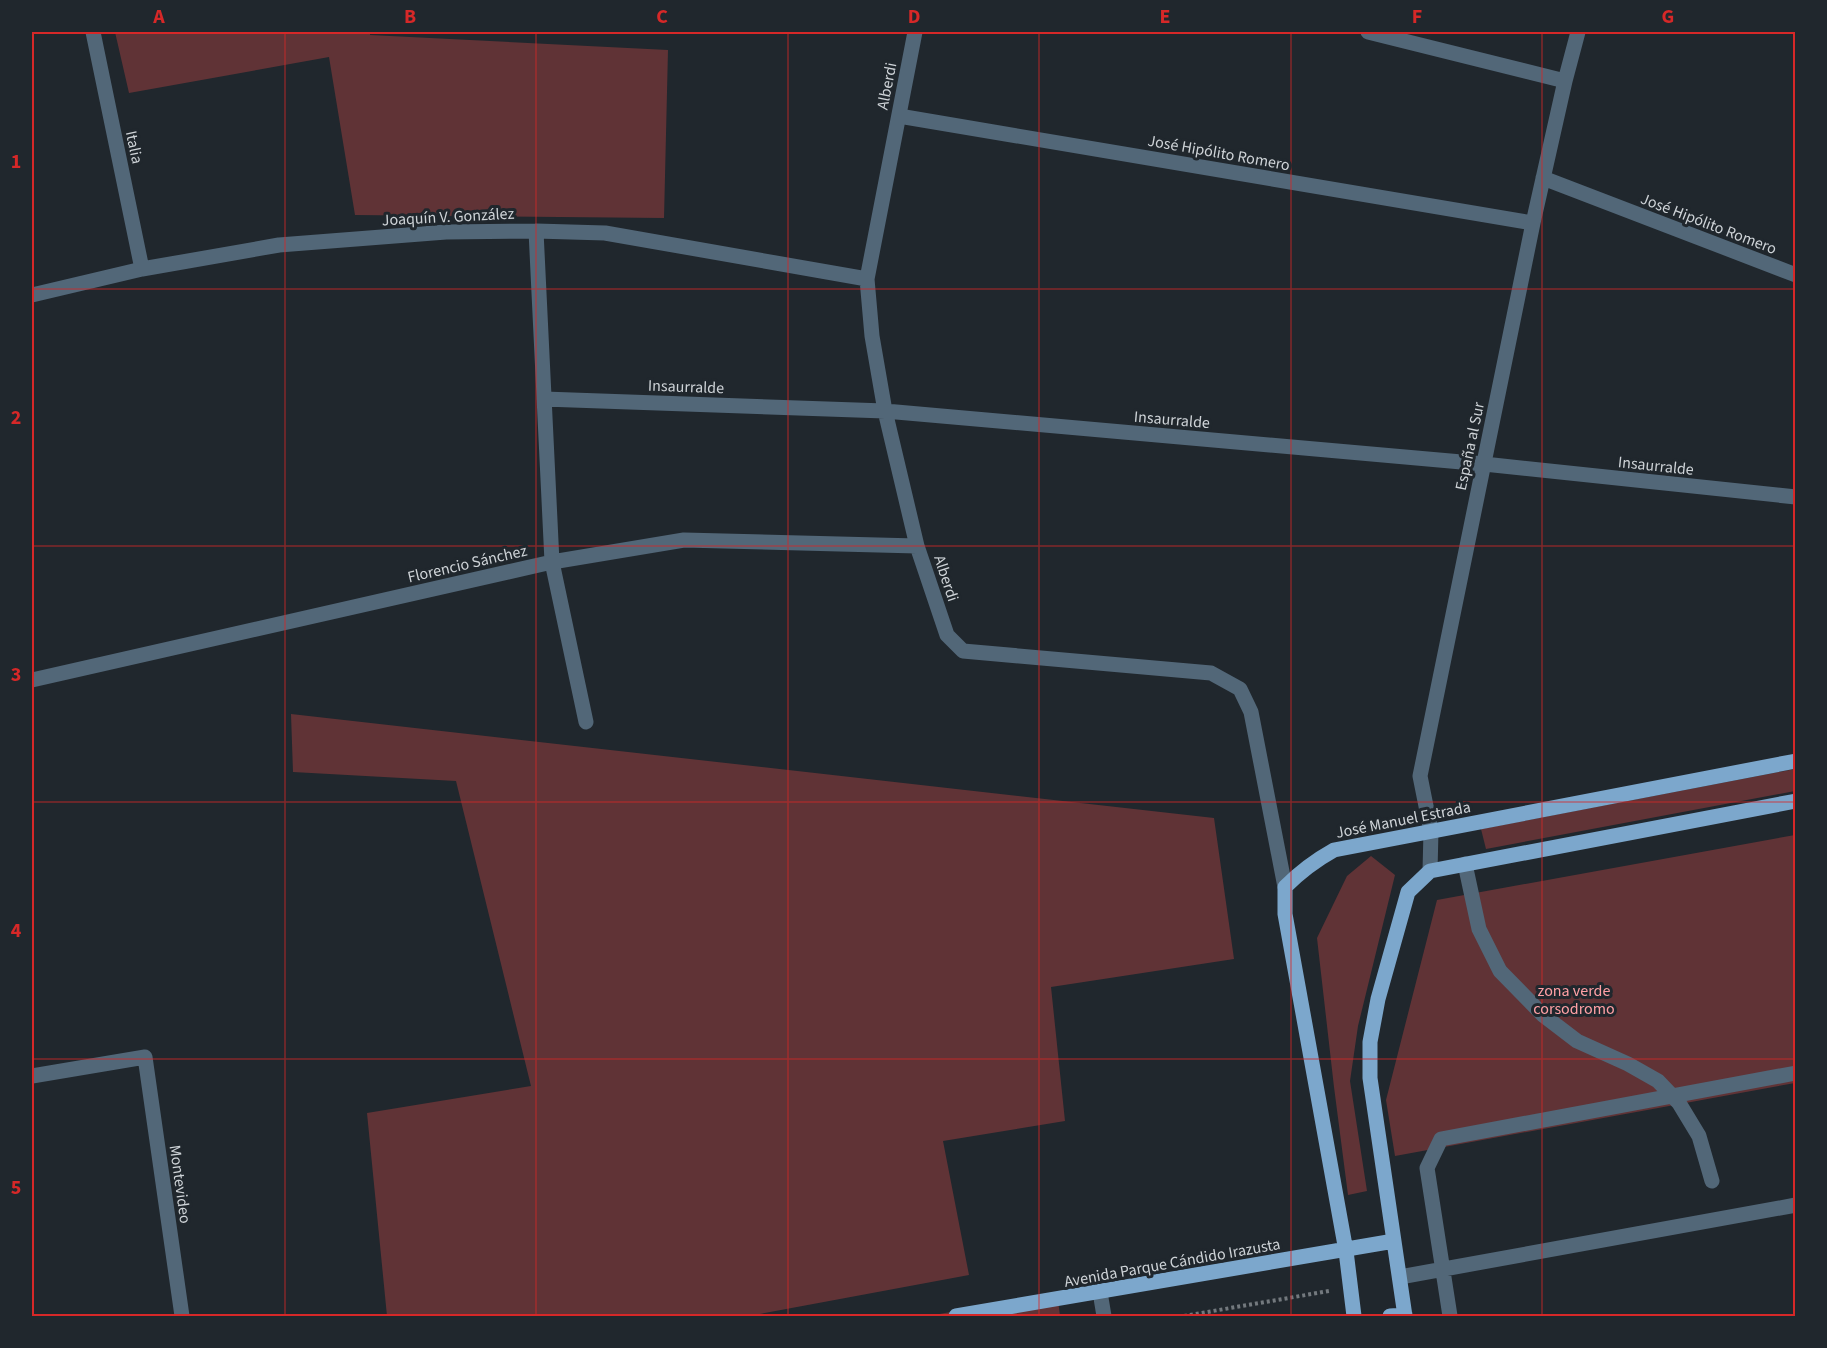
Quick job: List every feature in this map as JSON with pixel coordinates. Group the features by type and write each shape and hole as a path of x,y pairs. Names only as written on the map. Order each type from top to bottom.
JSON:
{"main road":[{"name":"José Manuel Estrada","path":"1285,887 1307,867 1334,850 1796,761"},
{"path":"1400,1316 1400,1277 1370,1078 1370,1042 1378,999 1408,892 1430,871 1796,801"},
{"path":"1285,887 1285,914 1346,1251 1354,1317"},
{"name":"Avenida Parque Cándido Irazusta","path":"956,1317 1395,1241"}],"street":[{"name":"Italia","path":"93,32 142,269"},
{"name":"Alberdi","path":"915,32 867,279 872,336 885,411 917,546 946,636 963,651 1211,673 1240,689 1251,712 1285,887"},
{"path":"1368,32 1565,81"},
{"name":"España al Sur","path":"1430,871 1431,831 1420,776 1533,223 1578,32"},
{"name":"José Hipólito Romero","path":"899,116 1533,223"},
{"name":"José Hipólito Romero","path":"1543,178 1796,275"},
{"path":"536,231 552,562 586,722"},
{"name":"Joaquín V. González","path":"32,295 142,269 279,245 446,232 605,233 867,279"},
{"name":"Insaurralde","path":"543,399 885,411 1484,465 1796,498"},
{"name":"Florencio Sánchez","path":"32,680 552,562 684,540 917,546"},
{"path":"1465,864 1479,929 1500,971 1543,1016 1577,1041 1629,1064 1658,1080 1679,1103 1700,1136 1712,1181"},
{"name":"Montevideo","path":"32,1076 146,1057 182,1317"},
{"path":"1450,1317 1427,1168 1441,1139 1796,1073"},
{"path":"1400,1277 1796,1205"},
{"path":"1100,1292 1104,1317"}],"path":[{"path":"1184,1317 1330,1291"}],"green space":[{"path":"115,32 370,32 370,35 668,50 664,218 355,215 329,57 129,93"},
{"path":"291,714 1214,818 1234,959 1051,987 1065,1121 943,1141 969,1275 749,1316 387,1316 367,1113 531,1086 456,781 293,772"},
{"path":"1795,769 1795,791 1486,849 1481,829"},
{"name":"zona verde corsodromo","path":"1795,835 1795,1083 1395,1156 1386,1100 1437,900"},
{"path":"1371,856 1395,875 1358,1026 1350,1081 1367,1191 1348,1195 1317,938 1347,876"},
{"path":"1057,1292 1060,1316 929,1316"}]}
